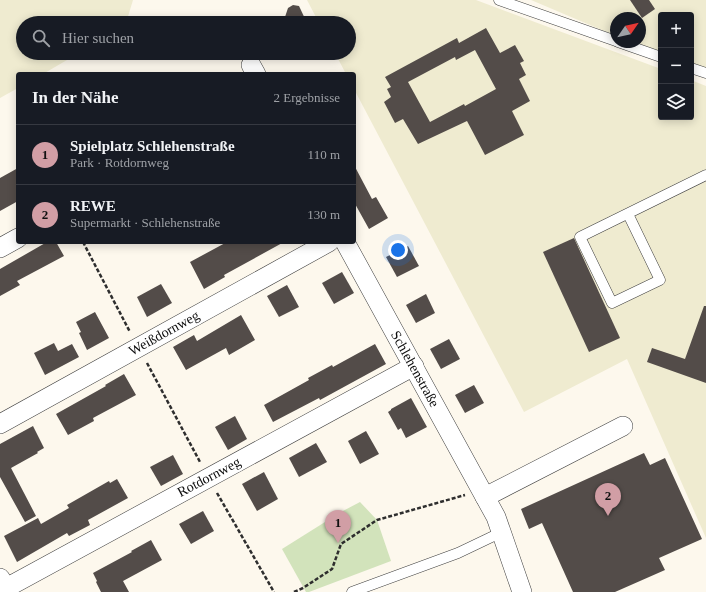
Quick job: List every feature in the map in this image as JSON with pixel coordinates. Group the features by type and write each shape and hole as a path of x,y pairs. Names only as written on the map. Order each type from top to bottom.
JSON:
{"street":[{"path":"0,248 16,239"},
{"name":"Weißdornweg","path":"0,424 325,244"},
{"name":"Schlehenstraße","path":"346,244 484,493 502,532 522,592"},
{"name":"Rotdornweg","path":"3,583 208,477 414,366"},
{"path":"484,493 623,426"}],"lane":[{"path":"499,0 610,40"},
{"path":"635,48 658,56"},
{"path":"694,69 706,73"},
{"path":"628,214 660,280 612,303 580,237 706,175"},
{"path":"352,592 458,553 502,532"}],"path":[{"path":"208,477 274,592"},
{"path":"294,592 304,588 332,569 341,544 377,520 484,493"}],"shaded area":[{"path":"0,0 133,0 128,16 16,16 16,60 67,60 46,72 16,72 16,89 0,98"},
{"path":"307,0 476,0 658,68 658,120 694,120 694,81 706,86 706,538 627,359 524,412 356,93 356,72 345,72 339,60 356,60 356,16 315,16"},
{"path":"531,0 706,0 706,74 694,69 694,12 658,12 658,54 644,48 646,48 646,12 610,12 610,33"}],"green space":[{"path":"360,502 377,520 391,561 306,592 282,549 341,512"}],"building":[{"path":"630,0 649,0 655,9 646,15 646,12 638,12"},
{"path":"293,5 299,6 304,16 285,16 288,8"},
{"path":"486,28 500,53 515,45 524,61 520,63 526,75 519,79 530,101 512,111 524,135 485,155 467,121 418,144 403,119 395,123 384,102 391,97 387,89 391,87 385,77 457,38 459,43","holes":["475,50 496,89 465,106 464,104 430,122 408,82 455,57 456,60"]},
{"path":"16,169 16,202 0,211 0,178"},
{"path":"356,169 372,199 376,197 388,218 369,229 356,206"},
{"path":"574,238 620,338 589,352 543,252"},
{"path":"44,244 57,244 64,256 17,281 20,285 0,296 0,269"},
{"path":"223,244 280,244 224,275 225,277 204,289 190,262"},
{"path":"408,246 419,266 397,277 386,257"},
{"path":"342,272 354,293 334,304 322,283"},
{"path":"161,284 172,303 147,317 137,297"},
{"path":"287,285 299,307 279,317 267,296"},
{"path":"426,294 435,313 416,323 406,305"},
{"path":"704,306 706,306 706,383 647,362 652,348 685,359"},
{"path":"95,312 109,338 87,350 79,333 81,332 76,322"},
{"path":"241,315 255,340 229,355 226,348 186,370 173,347 194,335 197,341"},
{"path":"449,339 460,359 441,369 430,349"},
{"path":"54,343 58,351 72,344 79,357 45,375 34,353"},
{"path":"375,344 386,364 320,400 319,398 273,422 264,405 309,380 308,378 332,365 333,367"},
{"path":"124,374 136,395 93,418 94,421 68,435 56,414 106,386 105,385"},
{"path":"474,385 484,403 465,413 455,395"},
{"path":"411,398 427,427 406,438 401,428 398,430 388,412"},
{"path":"235,416 247,439 228,450 215,427"},
{"path":"33,426 44,448 11,468 36,516 25,522 0,477 0,444"},
{"path":"366,431 379,454 360,464 348,441"},
{"path":"316,443 327,462 299,477 289,458"},
{"path":"644,453 650,465 665,458 702,539 659,558 665,570 615,592 573,592 542,523 529,529 521,509"},
{"path":"173,455 183,474 161,486 150,467"},
{"path":"264,472 278,499 257,511 242,484"},
{"path":"117,479 128,498 88,520 90,525 69,536 67,533 17,562 4,536 38,518 41,524 69,508 67,505 109,481 110,483"},
{"path":"203,511 214,531 191,544 179,524"},
{"path":"151,540 162,560 123,581 129,592 101,592 93,573"}],"place":[{"name":"REWE","path":"608,516"},
{"name":"Spielplatz Schlehenstraße","path":"338,543"}]}
